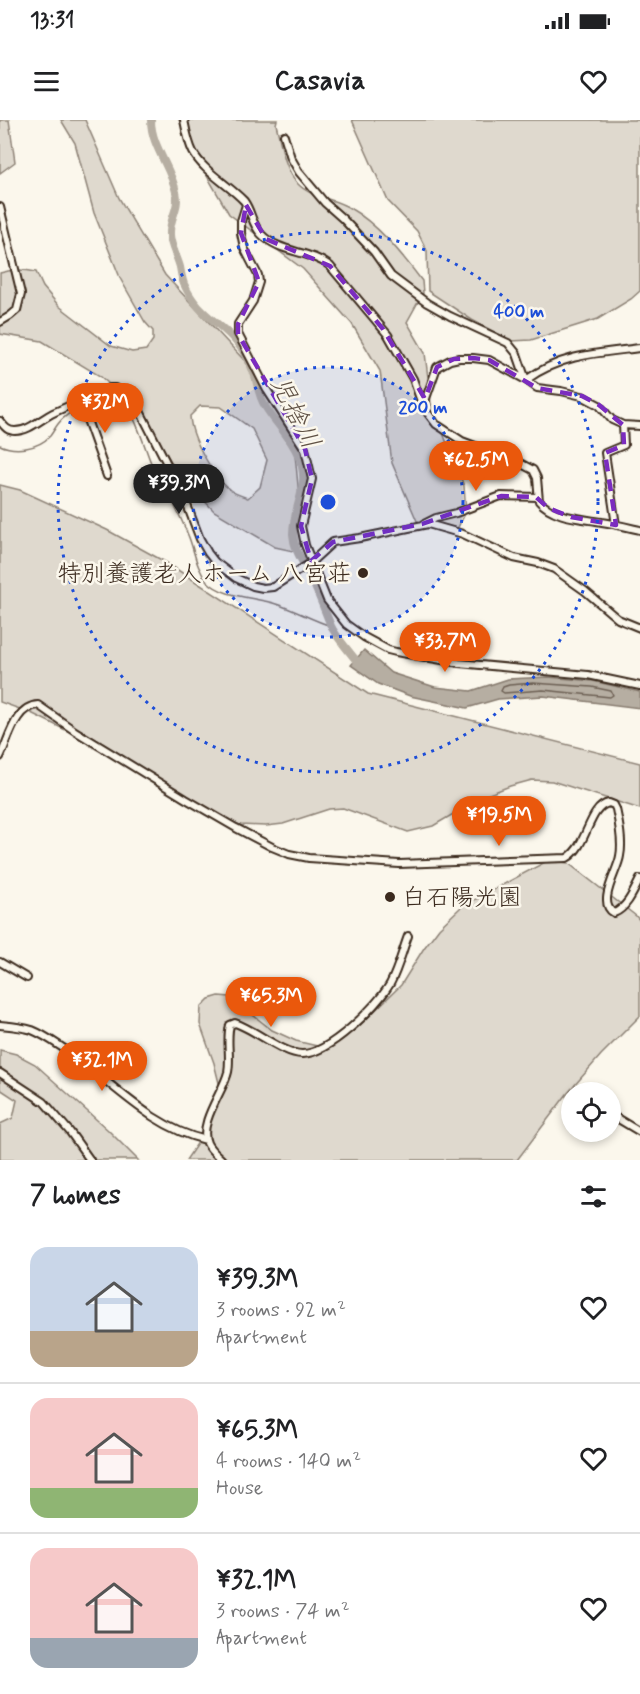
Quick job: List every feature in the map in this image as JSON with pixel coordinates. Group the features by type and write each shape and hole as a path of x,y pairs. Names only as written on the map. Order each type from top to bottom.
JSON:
{"street":[{"path":"184,120 190,145 197,158 246,204 254,225 266,239 274,244 319,259 330,266 388,335 413,379 423,407 436,424 459,440 516,461 533,470 537,478 539,501 543,506 571,517 640,530"},
{"path":"284,135 291,158 304,178 325,203 368,246 391,276 427,303 508,343 517,354 526,380"},
{"path":"246,204 241,219 241,233 244,248 260,278 253,301 238,324 238,334 267,390 305,449 312,479 301,526 303,540 310,563 327,600 346,624 388,650 459,663 588,675 640,686"},
{"path":"0,207 21,294 14,313 0,322"},
{"path":"526,380 541,369 579,355 640,348"},
{"path":"423,407 430,391 435,369 454,359 473,358 489,360 537,388 582,396 598,405 612,420 623,425 640,426"},
{"path":"0,421 5,428 13,431 21,430 31,427 80,400 112,388 122,391 132,401 150,428 187,504 200,539 215,562 236,578 263,588 273,588 290,577 333,542 422,524 501,496 538,497"},
{"path":"80,400 106,476"},
{"path":"616,525 605,453 624,446 623,425"},
{"path":"422,524 436,525 508,555 554,569 590,594 618,620 640,628"},
{"path":"0,757 19,714 28,707 39,705 75,731 186,799 272,847 289,854 309,858 399,864 567,858 578,850 599,807 609,803 616,809 621,853 608,895 606,904 608,909 614,912 620,910 640,879"},
{"path":"222,1160 206,1140 208,1120 229,1070 230,1025 235,1023 245,1026 279,1046 297,1053 302,1054 321,1048 357,1023 380,999 392,980 408,936"},
{"path":"0,962 27,978"},
{"path":"0,1025 26,1028 41,1034 77,1058 155,1119 174,1129 206,1140"},
{"path":"0,1073 44,1102 90,1160"},
{"path":"621,1121 640,1132"}],"highlighted area":[{"path":"246,205 266,239 330,266 383,329 425,399 437,367 454,359 473,358 489,360 537,388 582,396 599,405 623,425 624,445 605,453 616,525 571,517 548,508 536,497 501,496 422,524 333,542 311,561 301,526 312,479 305,449 238,334 238,324 259,282 241,233"}],"shaded area":[{"path":"0,120 9,120 15,162 0,173"},
{"path":"61,120 85,120 119,198 165,275 270,386 290,419 303,540 293,551 275,547 214,511 177,472 143,414 100,376 42,341 0,334 0,273 22,270 36,272 43,287 59,306 111,346 132,352 146,350 153,340 153,331 145,322 121,280 94,213 75,143","holes":["200,406 221,407 252,429 267,460 260,487 248,498 223,484 204,456 191,425 190,416"]},
{"path":"179,120 277,120 284,156 289,171 298,184 315,195 336,201 359,214 397,250 422,281 423,293 407,322 425,353 431,403 464,486 466,512 457,529 435,527 417,521 392,463 380,371 352,324 303,269 229,214 196,157"},
{"path":"352,120 640,120 640,291 598,319 531,340 511,341 472,320 428,291 427,251 417,231 388,201"},
{"path":"0,485 20,490 107,530 167,563 368,694 640,763 640,809 552,781 532,780 484,796 433,826 408,832 343,808 329,809 283,824 266,826 240,825 201,808 172,786 96,745 31,713 0,702"},
{"path":"549,860 568,863 640,921 640,1016 577,1082 561,1082 561,1102 517,1160 186,1160 203,1135 221,1091 200,1024 201,1007 209,999 219,996 230,997 272,1030 296,1041 317,1046 329,1045 354,1031 401,985 439,928 461,907"},
{"path":"0,1050 16,1054 35,1064 138,1160 0,1160 0,1124 13,1118 17,1100 0,1089"}],"water":[{"path":"364,650 391,673 435,687 471,691 508,679 548,677 593,681 640,692 640,708 543,696 498,699 467,708 410,696 378,684 351,665"}],"waterway":[{"name":"児捨川","path":"151,120 154,139 176,192 177,203 170,227 170,236 184,284 202,311 231,336 243,351 263,403 298,455 302,466 303,486 294,523 295,547 315,586 333,630 361,666"},
{"path":"86,405 101,398 112,397 123,403 130,411 152,466 180,516 207,581 222,591 276,604 331,626"},
{"path":"0,445 19,449 39,444 50,436 66,416 81,407"}],"place":[{"name":"特別養護老人ホーム 八宮荘","path":"363,573"},
{"name":"白石陽光園","path":"390,897"}]}
